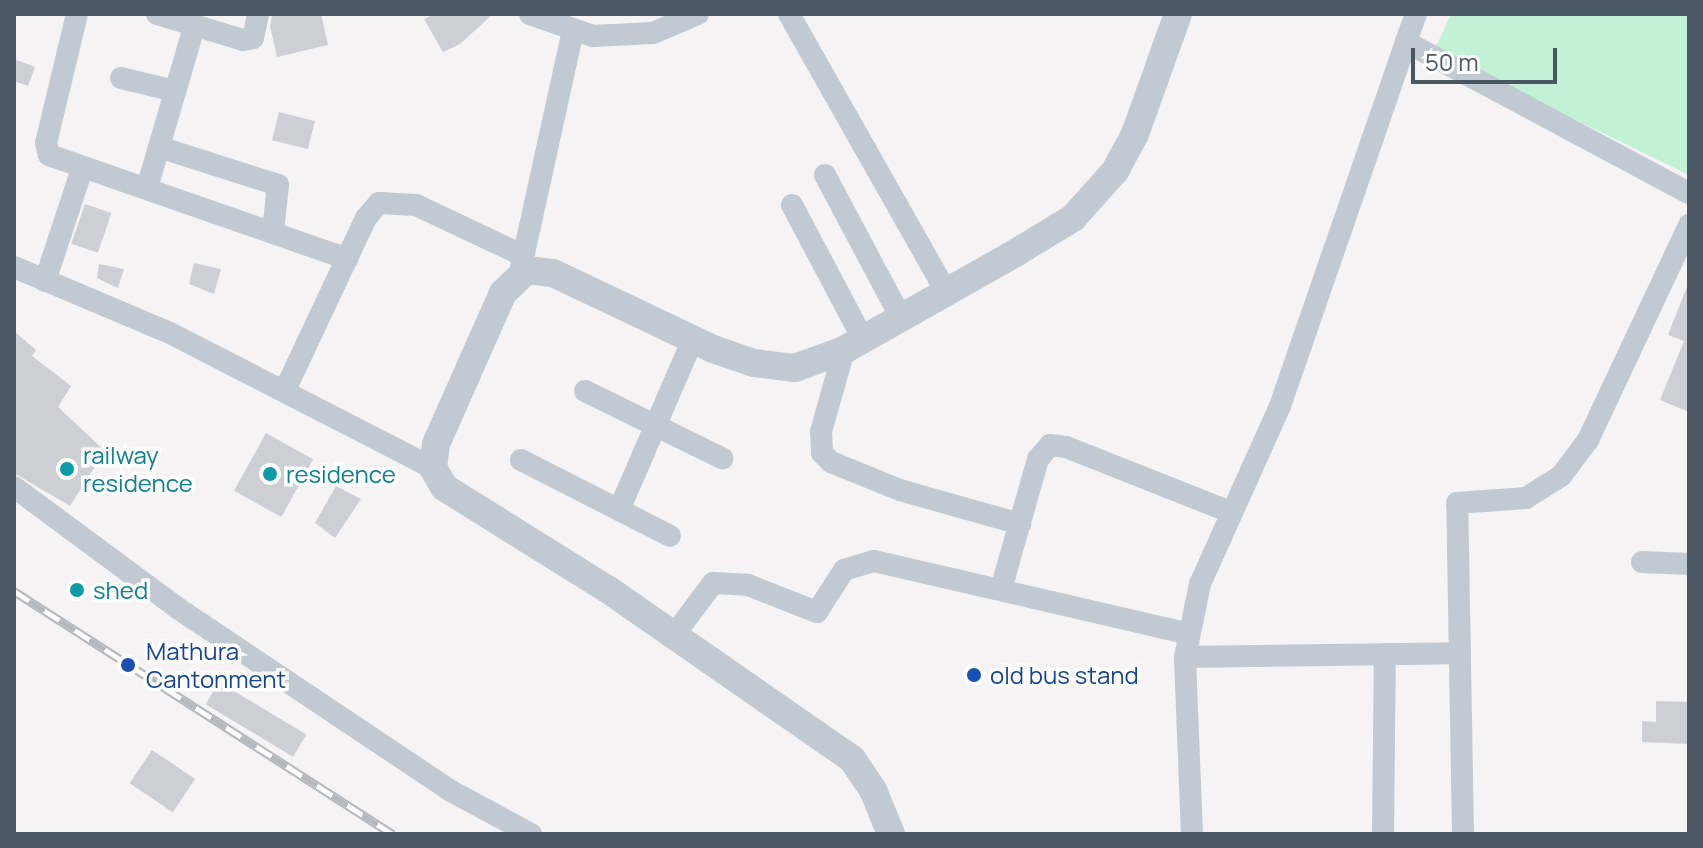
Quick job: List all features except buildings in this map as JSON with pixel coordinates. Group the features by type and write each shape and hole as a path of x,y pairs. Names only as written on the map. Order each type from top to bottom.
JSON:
{"street":[{"path":"77,14 46,143 55,160 147,188 347,259"},
{"path":"157,14 250,40 256,33 258,14"},
{"path":"530,14 593,36 653,33 698,14"},
{"path":"789,14 946,291"},
{"path":"285,390 366,218 379,203 390,200 416,205 522,264 553,273 692,341 775,368 795,368 853,345 1073,218 1094,200 1135,134 1178,14"},
{"path":"1192,834 1185,657 1200,584 1280,406 1416,14"},
{"path":"147,188 175,91 185,22"},
{"path":"433,468 436,444 499,301 522,264 573,30"},
{"path":"1406,42 1689,193"},
{"path":"121,78 175,91"},
{"path":"159,147 278,185 273,232"},
{"path":"45,281 82,169"},
{"path":"825,175 900,316"},
{"path":"792,205 853,345 821,432 822,453 831,462 900,490 1020,524"},
{"path":"1463,834 1457,503 1526,498 1561,476 1588,440 1689,225"},
{"path":"14,267 170,333 433,468 444,487 674,635 852,759 873,790 891,834"},
{"path":"619,510 692,341"},
{"path":"585,391 722,458"},
{"path":"1001,589 1038,459 1057,445 1230,512"},
{"path":"521,460 670,536"},
{"path":"14,487 189,616 451,791 531,834"},
{"path":"674,635 703,591 728,580 812,613 823,607 844,570 859,562 894,563 1189,634"},
{"path":"1642,562 1689,564"},
{"path":"1185,657 1460,653"},
{"path":"1383,834 1385,654"}],"green space":[{"path":"1451,14 1689,14 1689,175 1434,51"}],"railway":[{"path":"14,591 393,834"}],"place":[{"name":"railway residence","path":"67,469"},
{"name":"residence","path":"270,474"},
{"name":"shed","path":"77,590"},
{"name":"Mathura Cantonment","path":"128,665"},
{"name":"old bus stand","path":"974,675"}]}
